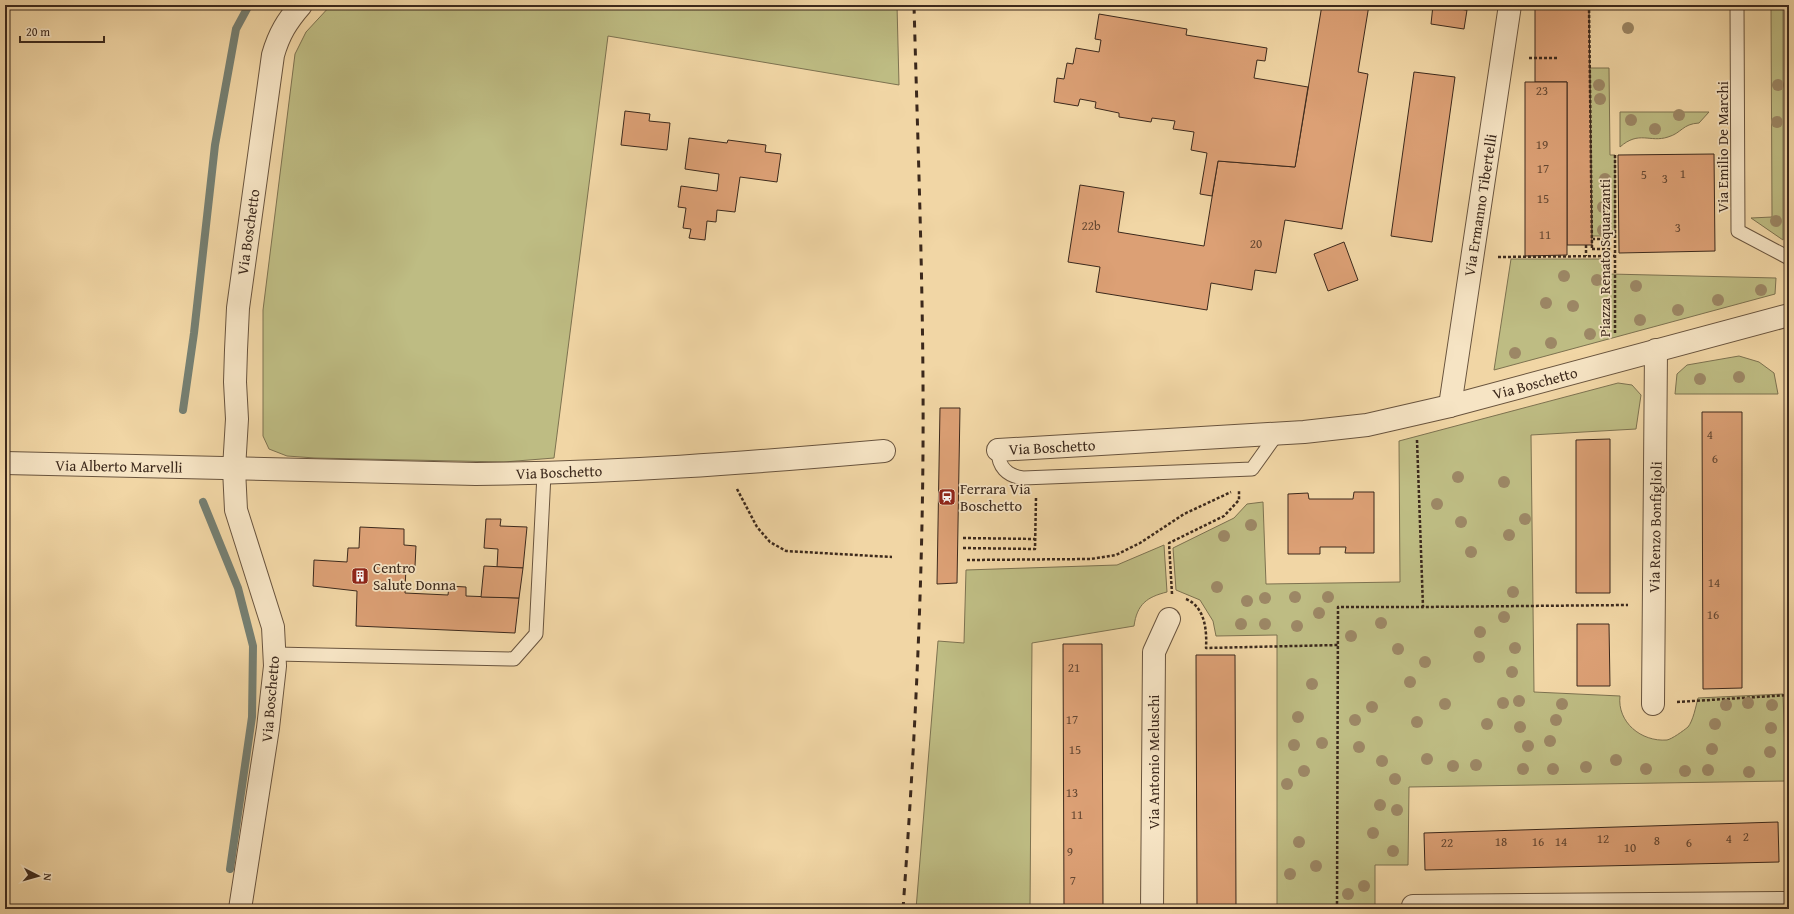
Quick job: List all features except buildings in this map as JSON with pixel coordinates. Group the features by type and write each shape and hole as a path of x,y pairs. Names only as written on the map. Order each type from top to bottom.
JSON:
{"street":[{"name":"Via Boschetto","path":"240,909 274,686 275,654 273,627 236,510 234,469 237,419 235,382 238,308 270,74 279,37 287,23 302,5"},
{"name":"Via Ermanno Tibertelli","path":"1450,406 1510,5"},
{"name":"Via Boschetto","path":"998,450 1343,429 1416,415 1789,315"},
{"name":"Via Renzo Bonfiglioli","path":"1653,704 1656,350"},
{"name":"Via Boschetto","path":"234,469 468,474 544,474 726,465 884,451"},
{"name":"Via Alberto Marvelli","path":"5,463 234,469"},
{"name":"Via Antonio Meluschi","path":"1152,909 1154,652 1169,619"},
{"path":"1413,906 1789,903"}],"lane":[{"name":"Via Emilio De Marchi","path":"1737,5 1738,231 1789,258"},
{"name":"Via Boschetto","path":"998,450 998,458 1001,467 1014,477 1036,478 1252,469 1277,434"},
{"path":"275,654 514,660 536,634 544,474"}],"path":[{"path":"1590,5 1592,249 1608,249 1608,239 1593,239"},
{"path":"1532,58 1559,58"},
{"name":"Piazza Renato Squarzanti","path":"1615,155 1616,361"},
{"path":"1586,245 1586,256"},
{"path":"1472,257 1615,256"},
{"path":"1416,415 1423,607"},
{"path":"726,465 742,502 757,527 770,542 786,551 892,557"},
{"path":"963,548 1035,549 1036,478"},
{"path":"967,560 1091,559 1116,555 1140,543 1184,514 1239,488 1238,500 1224,516 1169,542 1172,594 1178,596"},
{"path":"963,538 1035,539"},
{"path":"1184,599 1190,601 1201,614 1207,630 1206,648 1338,645"},
{"path":"1337,909 1338,607 1654,605"},
{"path":"1653,704 1789,695"}],"shaded area":[{"path":"331,5 897,5 899,85 608,36 554,458 504,462 315,458 287,456 269,449 263,436 263,310 295,54 306,32"},
{"path":"1771,5 1783,5 1783,240 1751,218 1772,217"},
{"path":"1590,68 1609,68 1610,155 1615,155 1615,236 1592,236"},
{"path":"1620,112 1709,112 1699,123 1689,125 1668,137 1656,139 1633,139 1620,147"},
{"path":"1511,259 1610,259 1610,274 1776,278 1775,294 1494,370"},
{"path":"1739,356 1759,362 1774,373 1778,394 1675,394 1677,374 1687,365"},
{"path":"1618,383 1632,385 1641,395 1636,429 1531,435 1534,692 1620,696 1622,714 1627,722 1640,734 1657,740 1667,740 1675,737 1688,727 1693,717 1698,698 1783,694 1786,781 1409,787 1408,865 1375,865 1375,909 1277,909 1277,635 1216,636 1213,621 1200,600 1176,590 1173,548 1234,518 1247,504 1263,502 1266,584 1400,582 1399,441"},
{"path":"1164,545 1167,592 1154,596 1140,607 1135,618 1134,626 1032,643 1030,909 916,909 938,641 964,643 966,570 1117,565"}],"waterway":[{"path":"183,410 194,333 215,145 236,29 249,5"},
{"path":"203,502 238,588 253,646 252,717 230,869"}],"railway":[{"path":"903,909 917,680 923,450 923,339 914,5"}],"place":[{"name":"Ferrara Via Boschetto","path":"947,497"},
{"name":"Centro Salute Donna","path":"360,576"}]}
